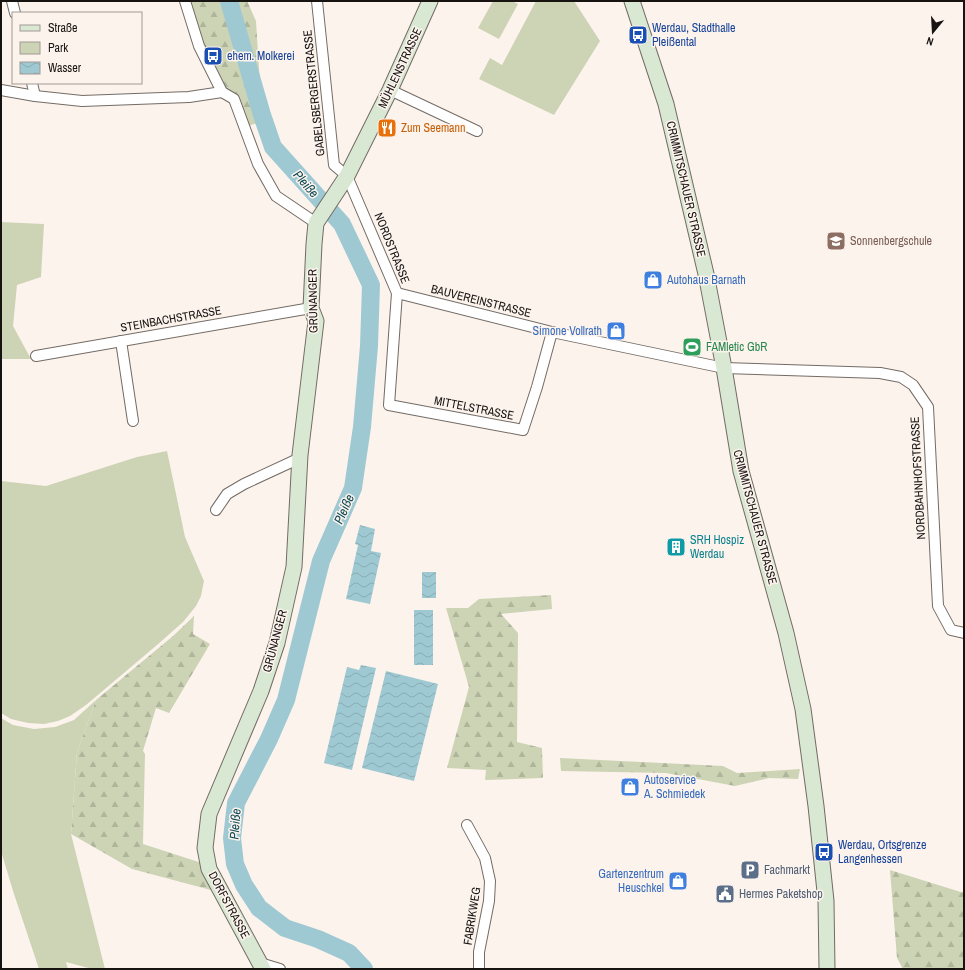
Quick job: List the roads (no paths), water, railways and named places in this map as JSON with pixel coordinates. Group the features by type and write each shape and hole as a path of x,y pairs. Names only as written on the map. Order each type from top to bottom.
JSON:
{"street":[{"path":"12,1 15,12"},
{"path":"185,1 198,46 222,92 234,99 258,164 276,196 319,219"},
{"name":"GABELSBERGERSTRASSE","path":"316,1 334,165 347,176"},
{"name":"MÜHLENSTRASSE","path":"334,197 347,176 390,90 430,1"},
{"name":"CRIMMITSCHAUER STRASSE","path":"632,1 666,104 706,274 724,368 741,471 786,633 803,709 816,806 826,901 827,969"},
{"path":"32,84 35,96"},
{"path":"1,90 35,96 82,101 189,97 222,92"},
{"path":"390,90 477,131"},
{"name":"NORDSTRASSE","path":"347,176 397,293 389,405"},
{"name":"GRÜNANGER","path":"209,814 260,691 277,643 294,567 300,458 316,321 311,308 314,244 319,219 334,197"},
{"name":"BAUVEREINSTRASSE","path":"397,293 552,332 724,368"},
{"name":"STEINBACHSTRASSE","path":"36,356 311,308"},
{"name":"MITTELSTRASSE","path":"389,405 523,430 537,387 552,332"},
{"path":"121,341 133,421"},
{"name":"NORDBAHNHOFSTRASSE","path":"724,368 880,373 901,377 913,385 928,407 938,606 951,630 964,633"},
{"path":"216,510 228,494 244,484 300,458"},
{"name":"DORFSTRASSE","path":"209,814 205,848 209,869 261,966"},
{"name":"FABRIKWEG","path":"467,825 485,858 490,881 489,901 479,952 479,969"},
{"path":"261,966 280,969"}],"water":[{"path":"360,525 375,529 371,551 381,553 370,604 346,599 358,545 355,544"},
{"path":"422,572 436,572 436,598 422,598"},
{"path":"414,610 433,610 433,665 414,665"},
{"path":"361,665 376,668 352,770 324,763 347,667 359,670"},
{"path":"386,671 438,684 414,781 362,768"}],"waterway":[{"name":"Pleiße","path":"229,1 262,115 273,147 342,224 371,285 369,346 362,427 353,488 321,561 286,700 269,739 236,803 232,838 235,864 244,885 259,908 285,928 318,939 349,953 364,969"}],"place":[{"name":"Werdau, Stadthalle Pleißental","path":"638,35"},
{"name":"ehem. Molkerei","path":"213,56"},
{"name":"Zum Seemann","path":"387,128"},
{"name":"Sonnenbergschule","path":"836,241"},
{"name":"Autohaus Barnath","path":"653,280"},
{"name":"Simone Vollrath","path":"616,331"},
{"name":"FAMletic GbR","path":"692,347"},
{"name":"SRH Hospiz Werdau","path":"676,547"},
{"name":"Autoservice A. Schmiedek","path":"630,787"},
{"name":"Werdau, Ortsgrenze Langenhessen","path":"824,852"},
{"name":"Fachmarkt","path":"750,870"},
{"name":"Gartenzentrum Heuschkel","path":"678,881"},
{"name":"Hermes Paketshop","path":"725,894"}]}
